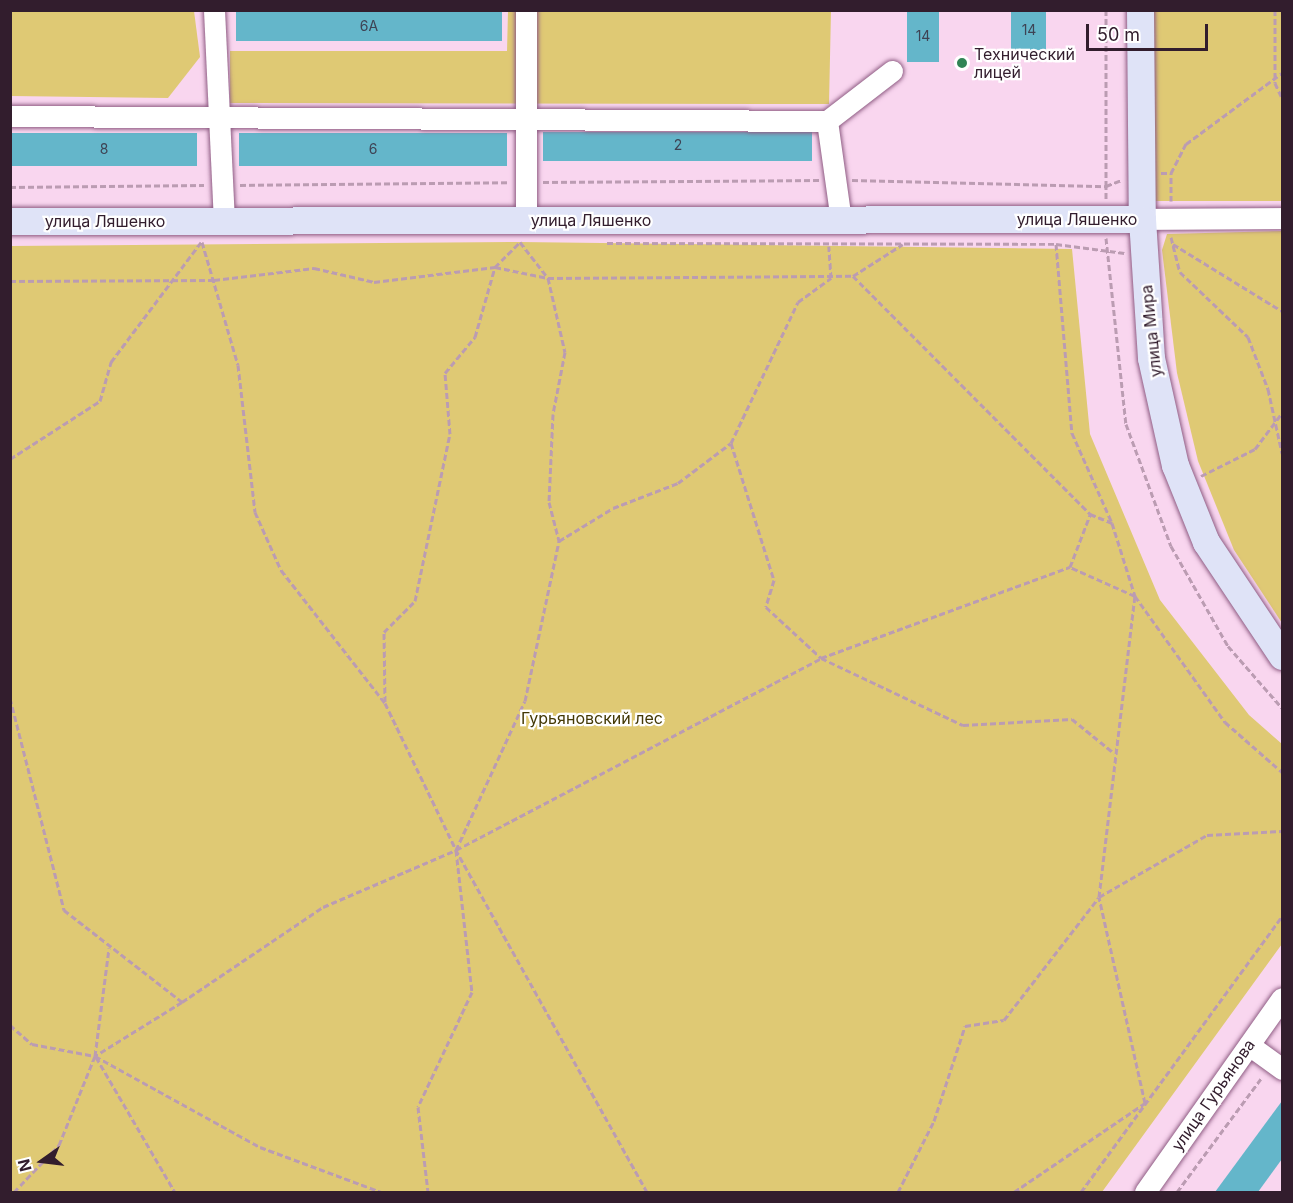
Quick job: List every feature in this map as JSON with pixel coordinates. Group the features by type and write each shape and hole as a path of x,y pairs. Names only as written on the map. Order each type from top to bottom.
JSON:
{"main road":[{"name":"улица Мира","path":"1140,10 1142,219 1151,358 1175,465 1206,542 1282,656"},
{"name":"улица Ляшенко","path":"10,221 219,231 526,235 841,220 1142,219"}],"street":[{"path":"214,10 221,185 219,231"},
{"path":"526,10 526,235"},
{"path":"10,116 218,114 827,121 892,71"},
{"path":"827,121 841,220"},
{"name":"улица Ляшенко","path":"1142,219 1282,218"},
{"name":"улица Гурьянова","path":"1145,1192 1282,998"},
{"path":"1249,1045 1278,1066"}],"path":[{"path":"10,187 835,180 1107,186 1106,10"},
{"path":"1275,10 1275,83 1282,98"},
{"path":"1171,173 1186,144 1275,83 1282,73"},
{"path":"10,459 100,401 111,362 176,280 202,241 219,231"},
{"path":"508,242 526,235"},
{"path":"385,703 384,632 416,601 450,434 446,373 475,337 495,267 526,235"},
{"path":"428,1192 418,1107 472,992 456,850 525,701 559,541 549,502 553,414 565,352 548,278 526,235"},
{"path":"190,241 202,241"},
{"path":"202,241 238,365 255,512 281,570 385,703 456,850 647,1192"},
{"path":"604,243 830,246 905,243 1056,244 1107,252"},
{"path":"10,281 214,280 314,267 374,282 495,267 548,278 831,278 853,276 905,243"},
{"path":"1282,311 1171,243 1180,272 1248,337 1282,453"},
{"path":"1056,244 1072,433 1112,523 1135,596 1225,723 1282,772"},
{"path":"830,246 831,278"},
{"path":"853,276 1090,514 1112,523"},
{"path":"559,541 613,508 678,483 730,443 798,302 831,278"},
{"path":"1192,479 1255,449 1282,413"},
{"path":"730,443 774,580 766,607 821,658 963,725 1072,719 1114,753"},
{"path":"1070,567 1090,514"},
{"path":"95,1056 182,1002 323,907 456,850 821,658 1070,567 1135,596"},
{"path":"1135,596 1114,753 1099,897 1145,1103"},
{"path":"10,698 63,910 109,948 182,1002"},
{"path":"898,1192 934,1121 965,1026 1004,1020 1099,897 1207,835 1282,831"},
{"path":"1081,1192 1282,916"},
{"path":"14,1192 59,1145 95,1056 109,948"},
{"path":"10,1025 32,1044 95,1056 260,1147 381,1192"},
{"path":"95,1056 175,1192"},
{"path":"1177,1192 1278,1066"},
{"path":"1014,1192 1145,1103"}],"green space":[{"path":"11,10 194,11 200,57 168,98 11,96"},
{"path":"508,11 831,11 829,104 230,103 230,51 507,51"},
{"path":"1150,11 1282,11 1282,201 1150,201"},
{"path":"1282,231 1282,623 1234,550 1198,461 1177,373 1162,250 1167,234"},
{"name":"Гурьяновский лес","path":"520,242 1072,249 1090,434 1160,600 1249,715 1282,744 1282,944 1102,1192 11,1192 11,246"}],"building":[{"path":"236,10 502,10 502,41 236,41"},
{"path":"907,10 939,10 939,62 907,62"},
{"path":"1011,10 1046,10 1046,50 1011,50"},
{"path":"543,132 812,132 812,161 543,161"},
{"path":"10,133 197,133 197,166 10,166"},
{"path":"239,133 507,133 507,166 239,166"},
{"path":"1282,1101 1282,1159 1258,1192 1215,1192"}],"place":[{"name":"Технический лицей","path":"962,63"}]}
